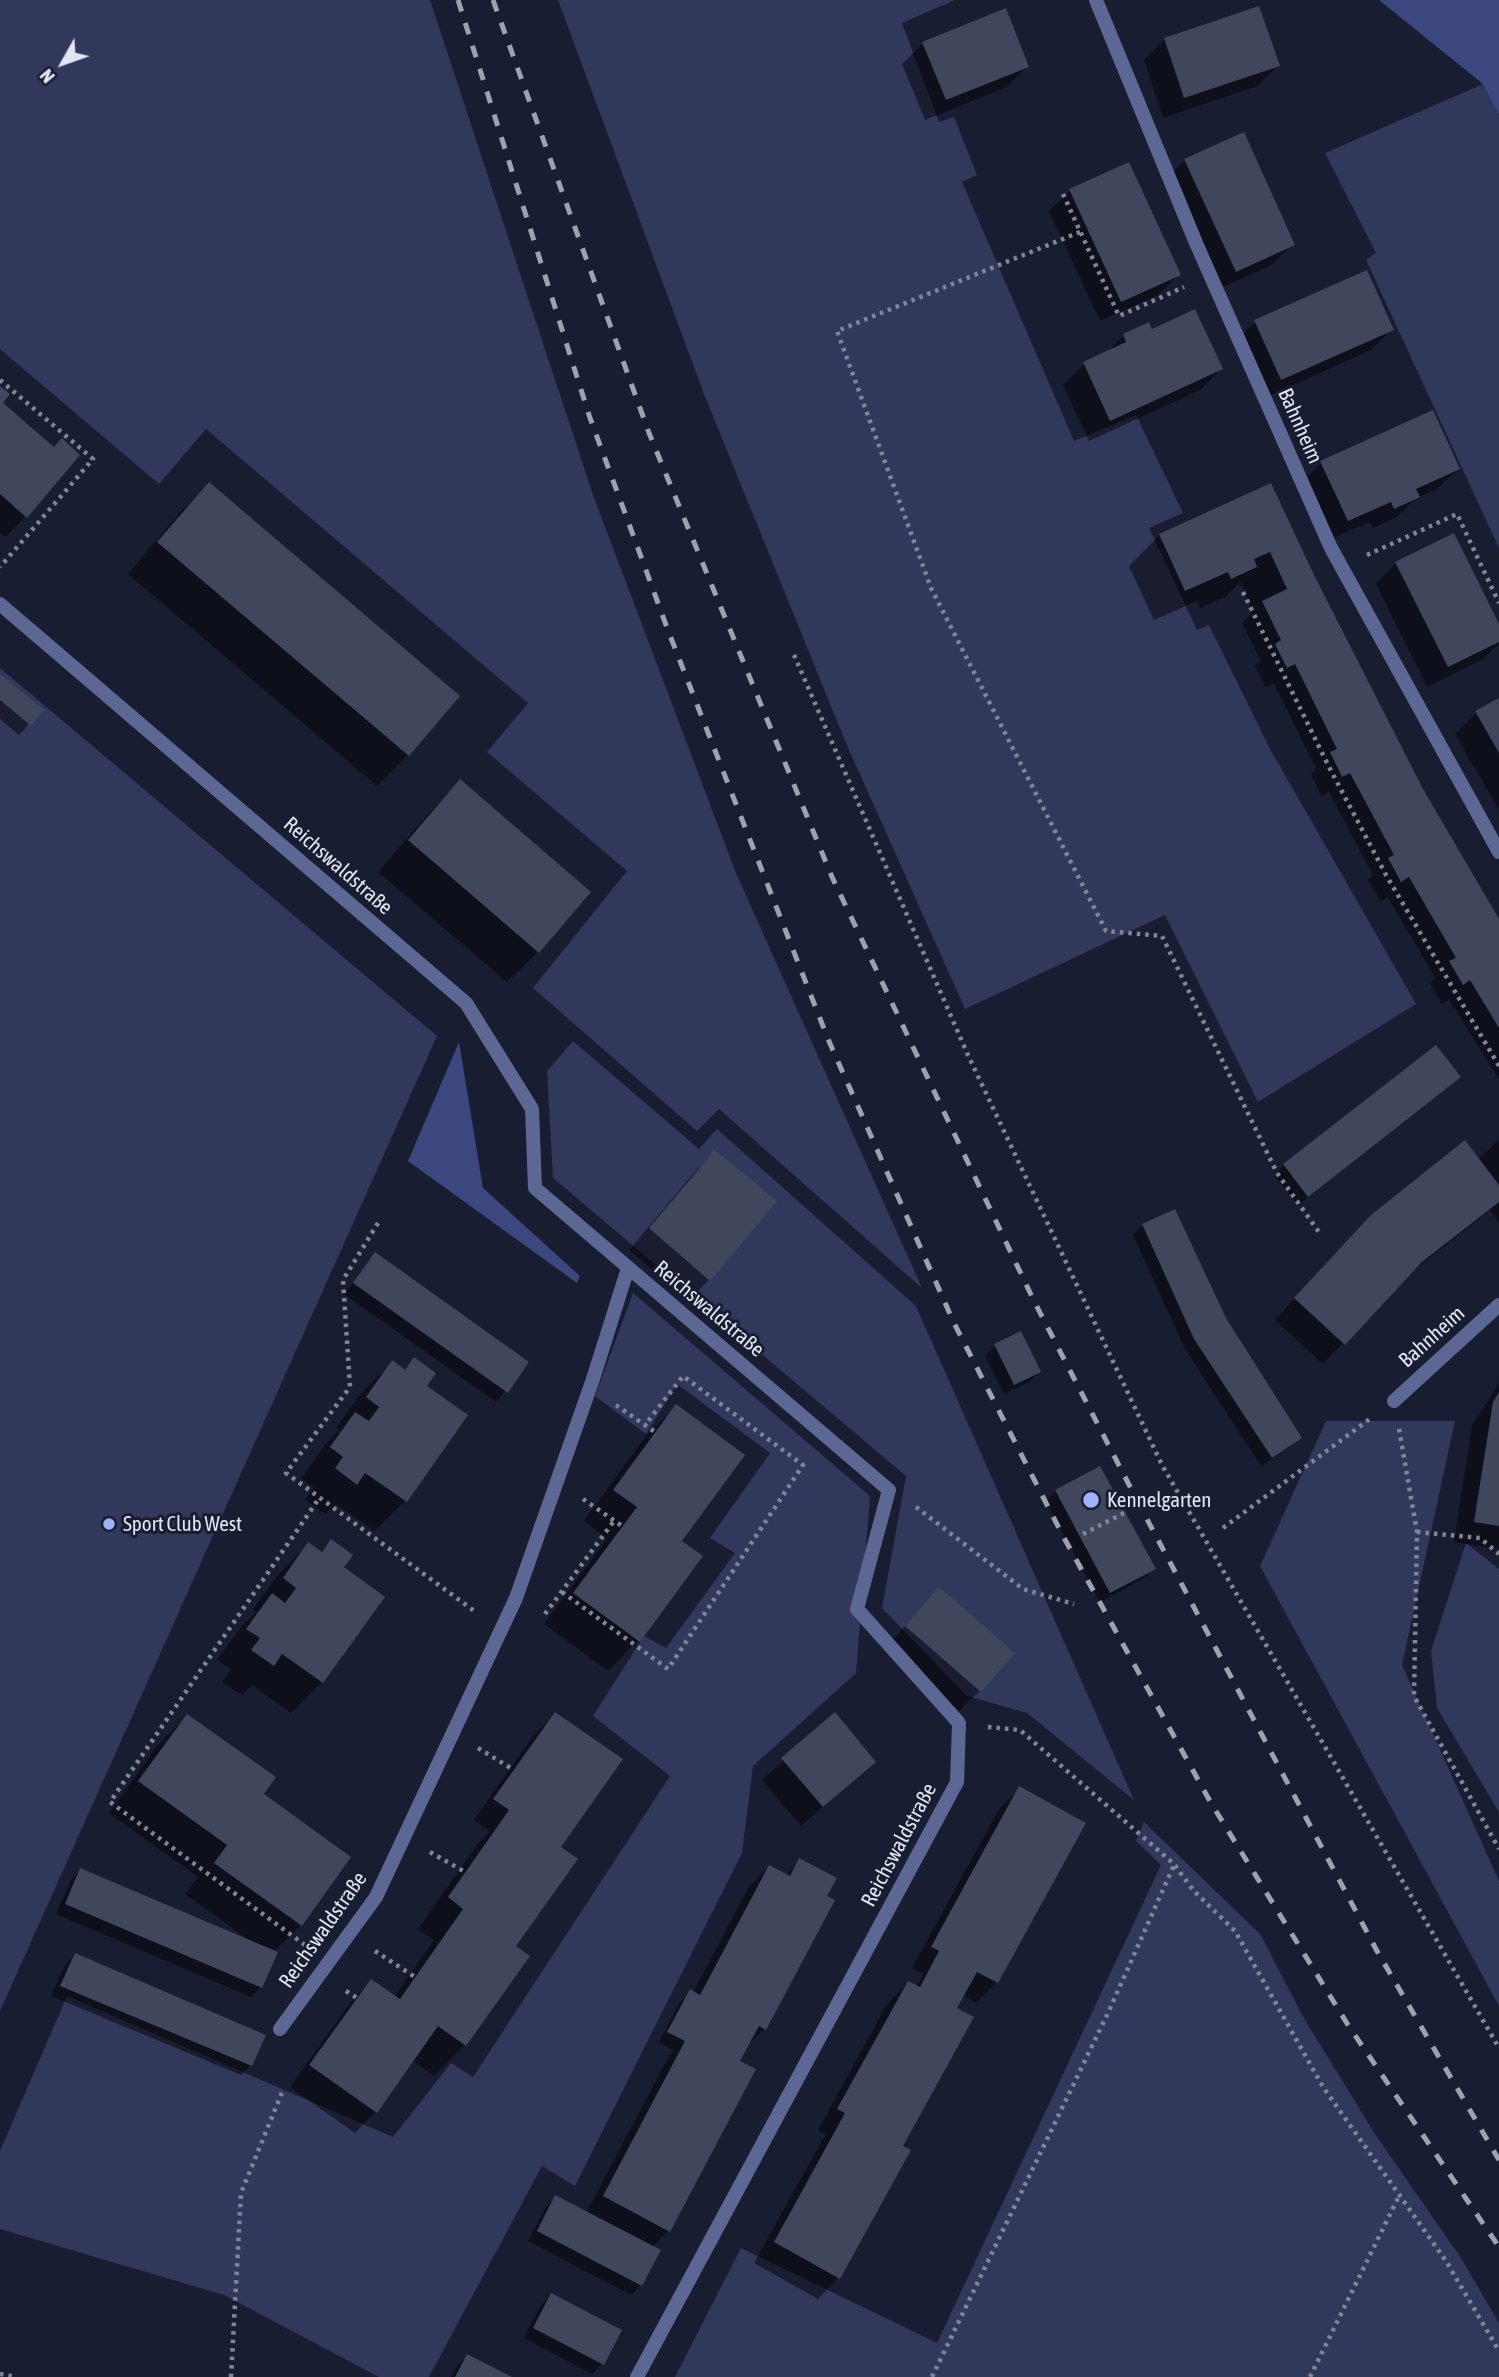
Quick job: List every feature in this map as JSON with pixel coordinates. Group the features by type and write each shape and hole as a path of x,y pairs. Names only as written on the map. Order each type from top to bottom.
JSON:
{"street":[{"name":"Bahnheim","path":"1096,0 1210,276 1340,567 1499,852"},
{"name":"Reichswaldstraße","path":"0,604 466,1003 531,1109 535,1188 888,1490"},
{"name":"Reichswaldstraße","path":"280,2029 376,1897 501,1630 517,1594 590,1387 628,1268"},
{"name":"Bahnheim","path":"1394,1401 1499,1305"},
{"path":"888,1490 857,1609 959,1723"},
{"name":"Reichswaldstraße","path":"638,2377 957,1782 959,1723"}],"path":[{"path":"1063,194 1119,316 1210,276"},
{"path":"1080,232 837,331 931,588 1106,931 1162,936 1277,1173 1321,1235"},
{"path":"0,380 93,459 0,567"},
{"path":"1340,567 1457,514 1499,603"},
{"path":"1243,592 1328,765 1386,875 1499,1066"},
{"path":"794,655 967,1053 1162,1465 1499,2048"},
{"path":"378,1223 343,1280 350,1387 286,1473 501,1630"},
{"path":"562,1592 668,1669 803,1465 683,1376 645,1425"},
{"path":"590,1387 655,1432"},
{"path":"1223,1528 1394,1401 1417,1532 1414,1696 1499,1849"},
{"path":"557,1480 622,1526"},
{"path":"888,1490 924,1511 1023,1589 1074,1604"},
{"path":"300,1941 110,1802 320,1497"},
{"path":"1083,1534 1128,1511"},
{"path":"545,1614 614,1521"},
{"path":"1417,1532 1480,1538 1499,1553"},
{"path":"959,1723 1020,1730 1174,1864 1193,1890 1235,1930 1322,2087 1446,2261 1499,2351"},
{"path":"453,1733 514,1770"},
{"path":"404,1837 466,1872"},
{"path":"933,2377 1108,2013 1174,1864"},
{"path":"349,1934 415,1977"},
{"path":"231,2377 241,2193 283,2090"},
{"path":"1310,2377 1399,2196"},
{"path":"0,2374 16,2377"}],"shaded area":[{"path":"0,0 430,0 593,495 736,873 922,1288 719,1109 697,1131 533,988 627,871 487,752 528,703 206,429 159,484 0,349"},
{"path":"558,0 955,0 902,23 939,122 954,117 977,175 962,182 1074,441 1136,415 1183,513 1149,528 1197,630 1209,625 1270,749 1416,1004 1258,1102 1165,915 965,1009 846,743 704,394"},
{"path":"1379,0 1499,0 1499,115 1483,84"},
{"path":"1483,84 1499,115 1499,548 1366,260 1376,253 1325,153"},
{"name":"Sport Club West","path":"0,668 437,1036 0,2011"},
{"path":"573,1041 699,1149 717,1129 916,1306 1134,1800 1027,1713 967,1696 882,1608 906,1476 553,1178 547,1071"},
{"path":"459,1042 483,1188 580,1276 577,1283 408,1161"},
{"path":"633,1293 870,1496 856,1673 753,1766 742,1853 575,2186 542,2166 429,2377 379,2377 224,2295 0,2229 0,2151 67,1996 393,2137 451,2063 473,2077 670,1776 593,1716 644,1636 666,1648 735,1553 710,1538 770,1453 677,1384 646,1434 595,1396"},
{"path":"1326,1421 1455,1421 1402,1665 1499,1881 1499,2006 1260,1566"},
{"path":"1466,1543 1499,1569 1499,1812 1437,1708 1431,1651"},
{"path":"1144,1822 1261,1935 1302,2015 1375,2134 1461,2258 1499,2323 1499,2377 675,2377 741,2248 937,2343 1161,1865 1136,1841"}],"building":[{"path":"1259,6 1280,66 1184,98 1164,38"},
{"path":"1006,8 1029,67 946,100 922,42"},
{"path":"1244,132 1295,245 1236,272 1184,159"},
{"path":"1129,162 1181,275 1121,302 1069,189"},
{"path":"1367,270 1394,330 1281,380 1254,320"},
{"path":"1195,309 1223,369 1110,421 1083,362 1126,342 1123,334 1149,322 1152,329"},
{"path":"0,386 10,394 3,403 54,447 62,438 80,455 27,518 0,494"},
{"path":"1433,410 1460,469 1416,489 1420,497 1394,509 1391,502 1348,521 1320,461"},
{"path":"209,482 460,696 409,756 157,542"},
{"path":"1271,483 1314,575 1423,789 1499,919 1499,1028 1470,980 1463,985 1449,961 1456,958 1409,877 1401,882 1388,858 1394,855 1350,773 1342,777 1330,752 1337,749 1295,664 1287,668 1275,644 1281,640 1262,601 1287,589 1270,552 1254,559 1257,567 1231,579 1228,572 1185,591 1159,534"},
{"path":"1454,533 1499,624 1499,642 1448,667 1395,562"},
{"path":"0,674 44,710 31,726 0,700"},
{"path":"1499,698 1499,753 1475,711"},
{"path":"460,779 591,892 539,953 408,840"},
{"path":"1436,1045 1461,1077 1308,1197 1283,1164"},
{"path":"1465,1140 1499,1185 1499,1202 1422,1262 1345,1345 1294,1298 1371,1215"},
{"path":"715,1150 777,1201 710,1281 649,1228"},
{"path":"1175,1209 1226,1318 1302,1438 1272,1458 1194,1339 1142,1224"},
{"path":"375,1252 529,1362 508,1393 353,1283"},
{"path":"1021,1331 1041,1372 1014,1385 994,1344"},
{"path":"414,1357 436,1373 427,1386 468,1415 407,1502 365,1473 357,1485 335,1468 343,1457 330,1447 355,1412 369,1421 379,1407 366,1397 392,1360 405,1370"},
{"path":"1499,1392 1499,1526 1474,1522 1493,1402"},
{"path":"676,1404 745,1455 682,1541 703,1556 640,1642 573,1593 637,1507 613,1490"},
{"path":"1100,1466 1156,1569 1110,1593 1055,1490"},
{"path":"331,1539 353,1555 344,1567 385,1597 323,1683 282,1654 274,1666 251,1650 260,1638 246,1629 272,1593 285,1603 296,1588 283,1578 308,1542 322,1552"},
{"path":"939,1587 1015,1653 981,1692 905,1626"},
{"path":"555,1712 623,1759 561,1847 578,1859 516,1946 530,1956 466,2046 438,2026 377,2113 309,2065 371,1979 400,1999 463,1909 448,1897 509,1810 493,1799"},
{"path":"835,1712 876,1762 823,1807 781,1758"},
{"path":"187,1714 276,1777 264,1794 351,1857 302,1926 214,1863 227,1845 138,1781"},
{"path":"1019,1786 1086,1823 998,1983 977,1972 957,2008 974,2017 903,2146 911,2150 840,2279 774,2242 845,2113 837,2109 908,1981 920,1987 939,1951 931,1947"},
{"path":"799,1858 837,1878 827,1896 835,1900 766,2030 759,2026 740,2061 756,2069 670,2232 603,2196 685,2041 667,2032 690,1989 700,1995 769,1865 790,1876"},
{"path":"80,1868 278,1952 262,1988 65,1904"},
{"path":"75,1953 266,2035 252,2066 60,1986"},
{"path":"555,2195 661,2250 642,2286 537,2231"},
{"path":"551,2293 622,2330 604,2365 533,2328"},
{"path":"467,2354 512,2377 455,2377"}],"railway":[{"path":"458,0 589,415 669,633 828,1039 954,1323 1063,1536 1211,1803 1348,2025 1499,2247"},
{"path":"493,0 649,433 832,877 1034,1301 1140,1506 1377,1951 1499,2160"}],"place":[{"name":"Kennelgarten","path":"1091,1500"},
{"name":"Sport Club West","path":"109,1524"}]}
